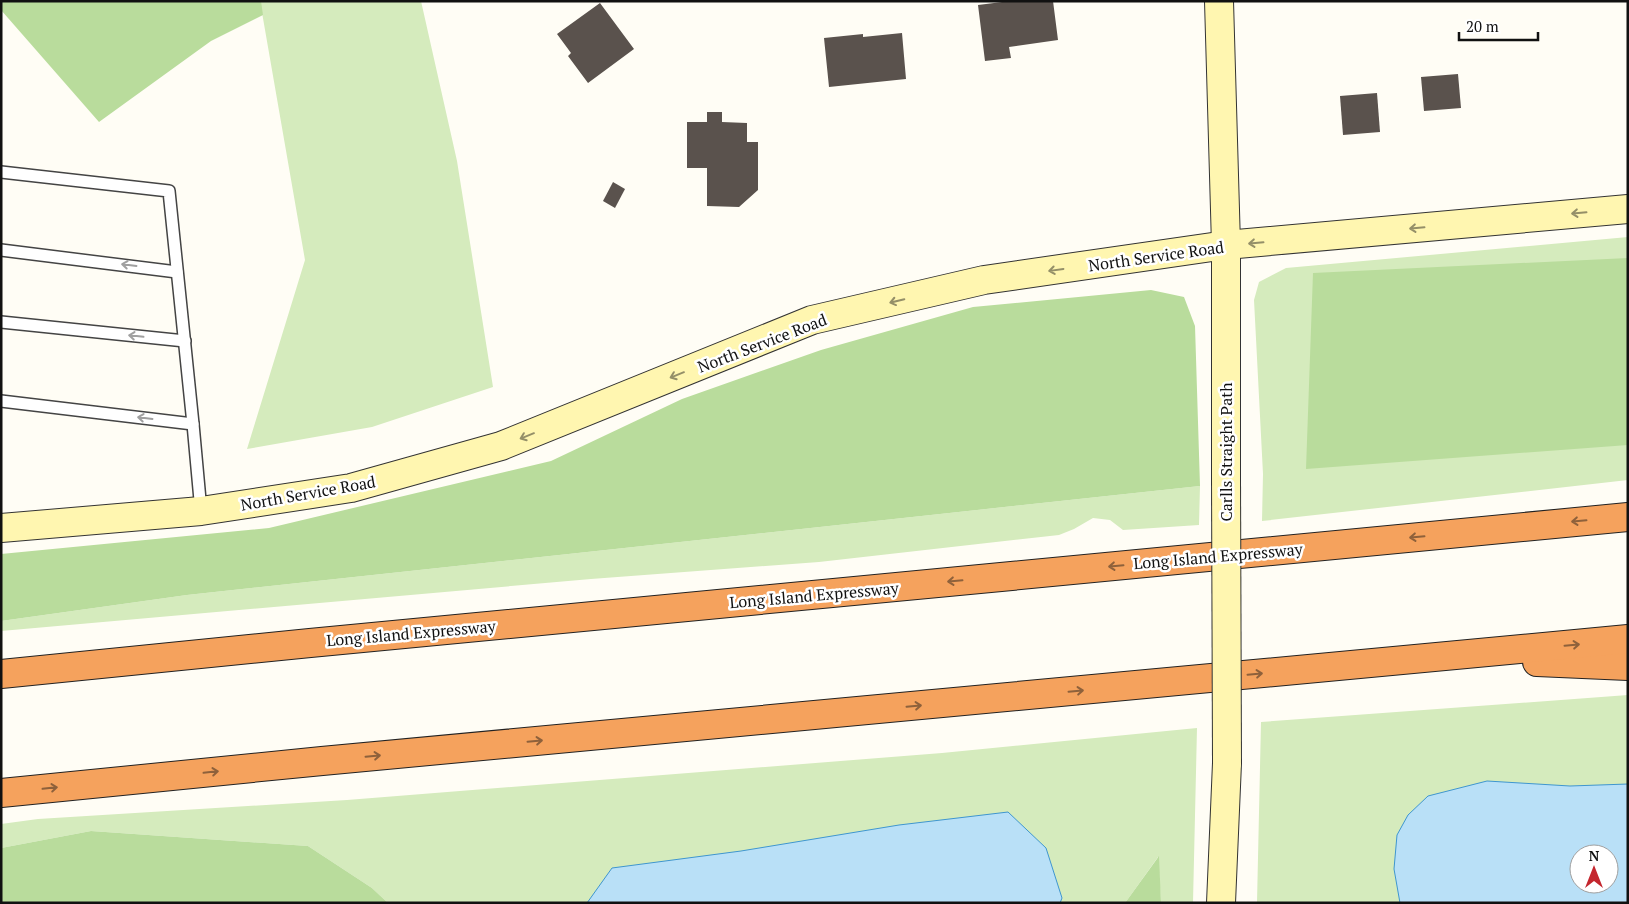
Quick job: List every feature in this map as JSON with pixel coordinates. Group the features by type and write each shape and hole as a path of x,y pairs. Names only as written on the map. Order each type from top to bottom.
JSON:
{"highway":[{"name":"Long Island Expressway","path":"1,674 1628,517"},
{"path":"1,793 332,760 1628,639"},
{"path":"1436,657 1628,666"}],"main road":[{"name":"Carlls Straight Path","path":"1219,1 1226,245 1227,763 1221,903"},
{"name":"North Service Road","path":"1,528 200,511 351,488 501,446 812,320 984,280 1226,245 1628,209"}],"lane":[{"path":"1,172 169,191 200,511"},
{"path":"1,250 177,272"},
{"path":"1,322 185,341"},
{"path":"1,401 193,424"}],"green space":[{"path":"1,1 261,1 263,15 211,41 99,122 1,10"},
{"path":"260,1 421,1 457,161 493,387 372,427 247,449 305,260"},
{"path":"1628,237 1628,480 1262,521 1263,474 1254,300 1259,282 1286,268"},
{"path":"1628,258 1628,445 1306,469 1313,273"},
{"path":"1151,290 1184,297 1195,326 1200,486 187,595 1,621 1,554 269,528 551,461 682,399 821,350 973,307"},
{"path":"1200,486 1199,525 1123,530 1110,520 1093,518 1059,535 819,562 591,579 1,631 1,621 187,595"},
{"path":"1628,695 1628,903 1257,903 1261,722"},
{"path":"1197,728 1193,903 1161,903 1158,857 1125,903 388,903 372,888 308,846 91,831 1,848 1,824 38,819 347,800 942,753"},
{"path":"91,831 308,846 372,888 388,903 1,903 1,848"},
{"path":"1159,856 1161,903 1125,903"}],"water":[{"path":"1487,781 1570,786 1628,784 1628,903 1400,903 1394,869 1397,835 1408,815 1428,796"},
{"path":"1008,812 1046,848 1062,898 1060,903 587,903 612,868 741,851 899,825"}],"building":[{"path":"1010,1 1053,1 1058,40 1009,47 1011,58 985,61 978,5"},
{"path":"600,3 634,49 588,83 568,56 571,53 557,34"},
{"path":"902,33 906,79 829,87 824,38"},
{"path":"1458,74 1461,108 1424,111 1421,77"},
{"path":"1377,93 1380,132 1343,135 1340,96"},
{"path":"707,112 722,112 722,122 747,123 747,142 758,142 758,190 739,207 707,206 707,168 687,168 687,122 707,122"},
{"path":"613,182 625,189 615,208 603,201"}]}
